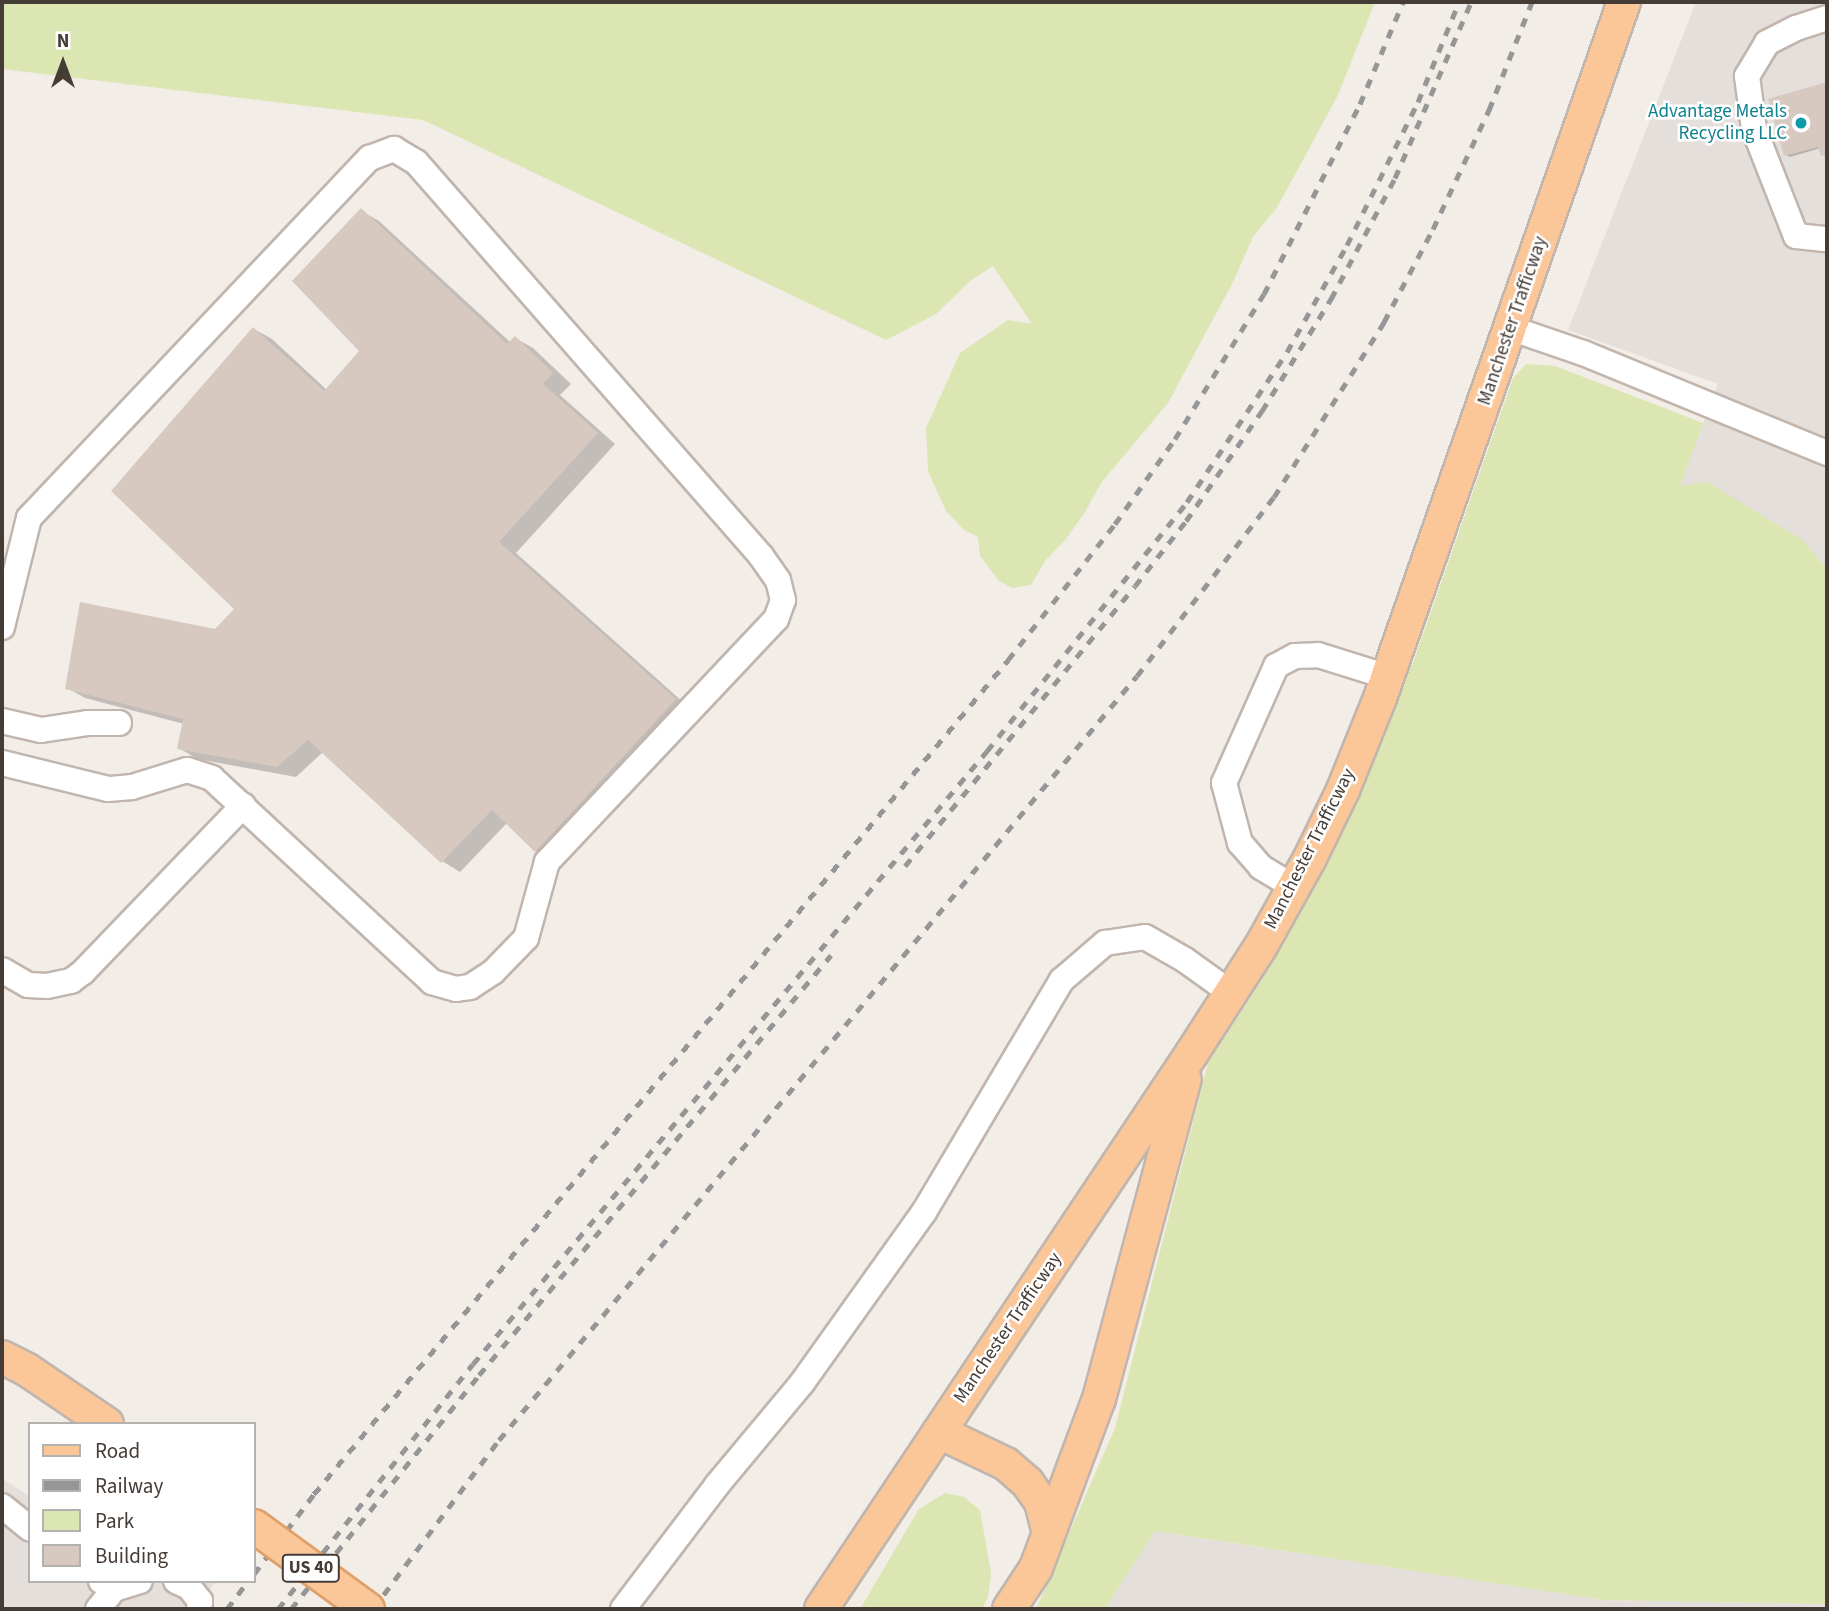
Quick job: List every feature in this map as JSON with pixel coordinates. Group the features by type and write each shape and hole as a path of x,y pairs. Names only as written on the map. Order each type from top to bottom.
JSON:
{"main road":[{"name":"Manchester Trafficway","path":"821,1609 1231,993 1294,887 1343,790 1388,677 1624,2"},
{"path":"1009,1609 1036,1568 1048,1531 1076,1468 1099,1399 1192,1054"},
{"path":"2,1357 26,1369 104,1422"},
{"path":"939,1432 1006,1464 1027,1482 1041,1502 1048,1531"},
{"name":"US 40","path":"256,1528 368,1609"}],"street":[{"path":"1827,18 1767,43 1747,76 1754,129 1796,236 1819,241 1827,239"},
{"path":"2,627 11,549 29,518 46,497 370,158 394,149 416,162 761,556 778,580 783,600 776,620 547,862 536,892 526,938 493,972 470,987 456,989 432,982 212,778 187,770 132,787 108,789 2,764"},
{"path":"1510,328 1608,363 1827,453"},
{"path":"1294,887 1261,867 1240,843 1224,783 1276,666 1295,656 1318,655 1388,677"},
{"path":"2,721 41,730 88,723 120,723"},
{"path":"2,970 27,985 47,986 71,981 83,972 243,806"},
{"path":"623,1609 717,1485 802,1383 924,1212 1062,980 1104,943 1145,937 1185,960 1231,993"},
{"path":"2,1506 28,1527"},
{"path":"180,1583 189,1587 200,1601 199,1609"},
{"path":"98,1609 107,1585"}],"shaded area":[{"name":"Advantage Metals Recycling LLC","path":"1696,2 1827,2 1827,569 1804,541 1679,486 1718,384 1568,330"},
{"path":"2,1478 28,1496 28,1583 215,1583 192,1609 2,1609"},
{"path":"1154,1531 1603,1600 1827,1604 1827,1609 1105,1609"}],"green space":[{"path":"2,2 1375,2 1338,95 1278,206 1253,237 1233,282 1168,403 1101,483 1085,512 1066,539 1045,561 1031,585 1012,588 999,581 980,556 978,537 964,530 946,511 928,471 926,428 960,353 1008,320 1032,324 993,266 970,281 936,314 886,340 423,120 2,69"},
{"path":"1526,364 1555,366 1703,423 1680,486 1708,482 1804,541 1827,569 1827,1604 1603,1600 1155,1531 1105,1609 1036,1609 1115,1428 1208,1063 1261,981 1334,842 1414,660 1513,378"},
{"path":"945,1493 964,1497 980,1510 991,1573 988,1597 982,1609 860,1609 919,1509"}],"building":[{"name":"Advantage Metals Recycling LLC","path":"1827,82 1827,154 1821,156 1818,147 1784,156 1768,99"},
{"path":"361,208 507,344 515,336 553,373 543,384 598,433 499,542 676,699 535,852 492,810 441,863 308,740 277,767 177,749 183,719 65,689 80,602 215,629 234,609 111,491 253,327 324,391 359,351 292,281"}],"railway":[{"path":"256,1571 314,1494 1008,660 1115,524 1175,439 1264,294 1360,104 1403,2"},
{"path":"278,1609 473,1364 987,751 1187,502 1287,352 1347,245 1418,102 1459,2"},
{"path":"905,866 1135,586 1186,521 1262,411 1331,299 1395,178 1471,2"},
{"path":"373,1609 499,1440 1137,676 1274,497 1384,322 1433,229 1489,110 1532,2"},
{"path":"291,1609 479,1375 831,955"},
{"path":"227,1609 246,1583"}],"place":[{"name":"Advantage Metals Recycling LLC","path":"1801,123"}]}
